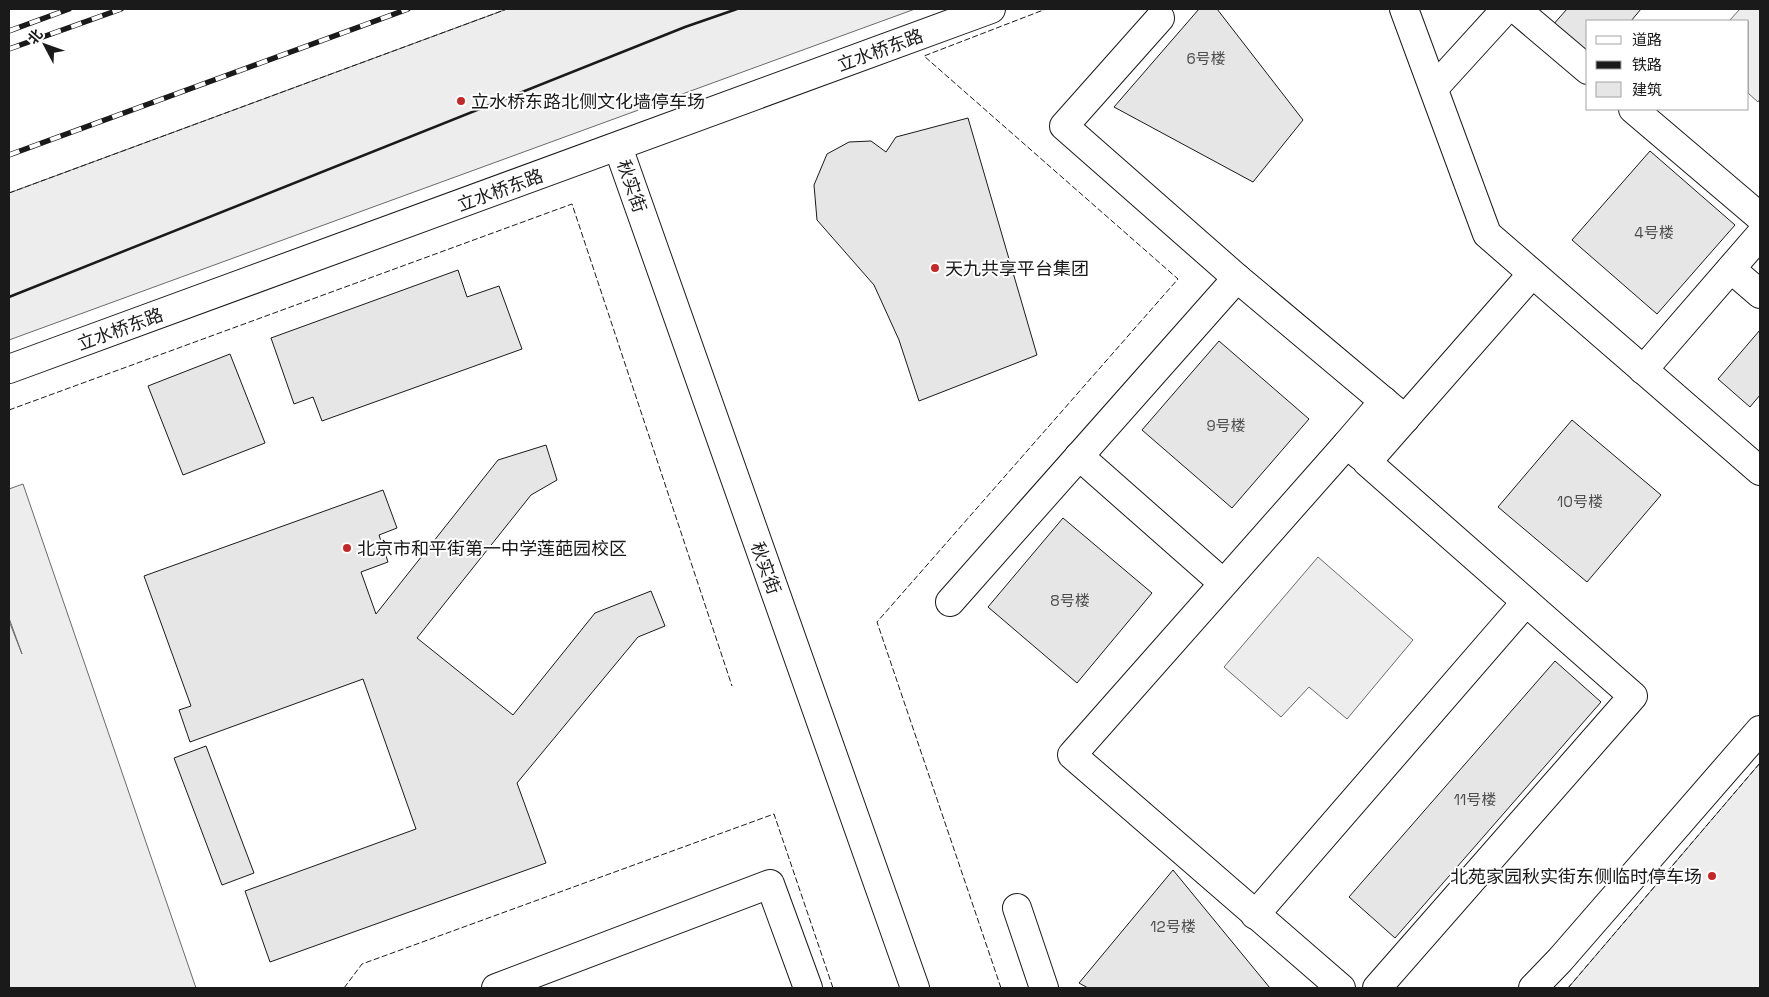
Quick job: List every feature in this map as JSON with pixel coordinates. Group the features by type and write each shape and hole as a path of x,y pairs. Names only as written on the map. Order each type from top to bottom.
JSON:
{"street":[{"name":"立水桥东路","path":"9,369 991,9"},
{"path":"1404,9 1488,234 1760,471"},
{"path":"1434,88 1506,9"},
{"path":"1516,9 1586,68"},
{"path":"1160,18 1064,126 1237,278 1405,419"},
{"path":"1634,110 1760,217"},
{"name":"秋实街","path":"618,147 916,988"},
{"path":"1644,370 1760,235"},
{"path":"1731,269 1760,294"},
{"path":"1368,462 1532,274"},
{"path":"950,602 1237,278"},
{"path":"1340,988 1072,755 1384,401"},
{"path":"1347,444 1633,696 1377,988"},
{"path":"1079,456 1223,583"},
{"path":"1255,914 1526,602"},
{"path":"1532,988 1560,960 1760,730"},
{"path":"496,988 770,884 808,988"},
{"path":"1017,908 1044,988"}],"shaded area":[{"name":"立水桥东路北侧文化墙停车场","path":"507,9 915,9 9,340 9,193"},
{"path":"1740,9 1760,9 1760,99 1758,102 1749,94 1749,20 1730,20"},
{"path":"23,484 196,988 9,988 9,621 22,654 9,618 9,489"},
{"path":"1318,557 1413,640 1347,719 1309,687 1281,717 1224,667"},
{"name":"北苑家园秋实街东侧临时停车场","path":"1760,763 1760,988 1568,988"}],"building":[{"path":"1199,9 1217,9 1303,120 1253,182 1114,107"},
{"path":"1567,9 1641,9 1632,20 1586,20 1586,55 1552,26"},
{"name":"天九共享平台集团","path":"968,118 1037,355 919,401 899,340 874,285 817,220 814,185 827,154 849,142 871,141 886,152 896,137"},
{"path":"1650,151 1735,225 1657,314 1572,240"},
{"path":"458,270 467,297 499,286 522,349 322,421 313,397 294,404 271,338"},
{"path":"1760,330 1760,395 1750,407 1718,379"},
{"path":"1219,341 1309,419 1232,508 1142,430"},
{"path":"230,354 265,443 183,475 148,386"},
{"path":"1572,420 1661,495 1587,582 1498,507"},
{"path":"546,445 557,480 531,495 417,638 513,715 595,613 651,591 665,626 638,637 517,783 546,863 270,962 245,891 416,829 363,679 190,742 179,710 191,706 144,576 383,490 397,528 379,535 388,562 361,572 376,614 498,460"},
{"path":"1063,518 1152,593 1077,683 988,607"},
{"path":"1555,661 1601,702 1395,938 1349,897"},
{"path":"206,746 254,873 222,885 174,758"},
{"path":"1173,870 1270,988 1088,988 1079,983"}],"railway":[{"path":"9,31 69,9"},
{"path":"9,49 121,9"},
{"path":"9,155 408,9"}],"fence":[{"path":"9,193 507,9"},
{"path":"1001,988 877,622 1178,279 924,56 1046,9"},
{"path":"9,410 572,204 732,686"},
{"path":"1568,988 1760,763"},
{"path":"344,988 362,964 774,814 833,988"}],"wall":[{"path":"9,297 685,27 737,9"}],"place":[{"name":"立水桥东路北侧文化墙停车场","path":"461,101"},
{"name":"天九共享平台集团","path":"935,268"},
{"name":"北京市和平街第一中学莲葩园校区","path":"347,548"},
{"name":"北苑家园秋实街东侧临时停车场","path":"1712,876"}]}
